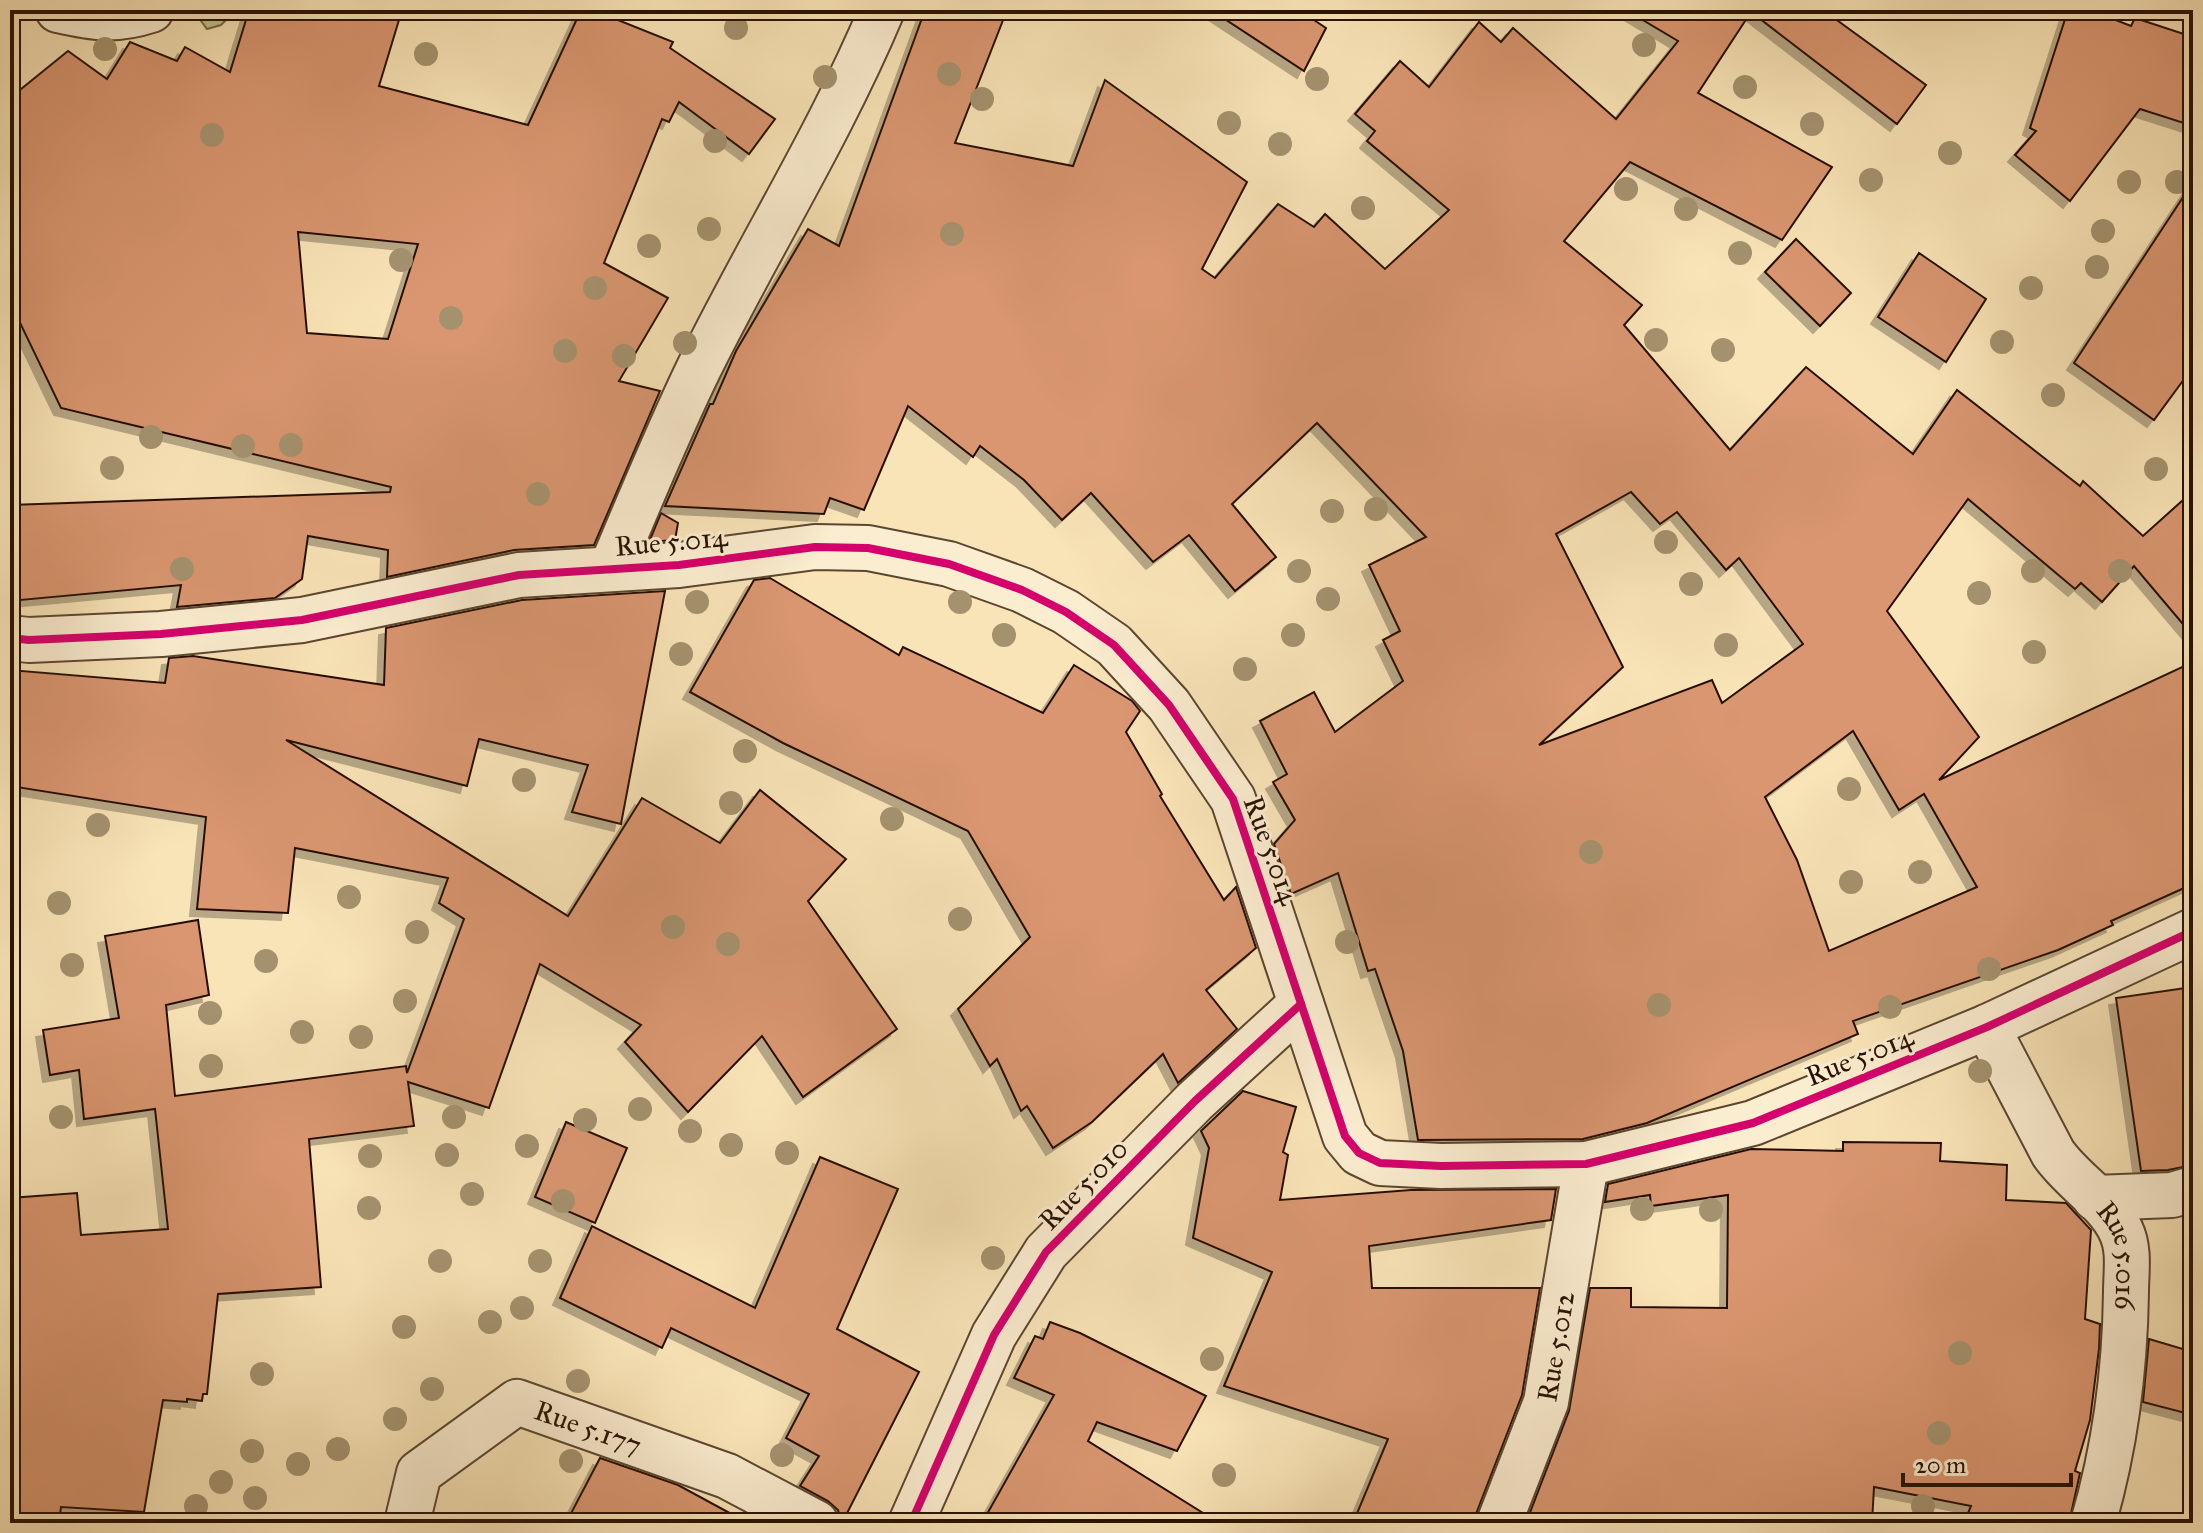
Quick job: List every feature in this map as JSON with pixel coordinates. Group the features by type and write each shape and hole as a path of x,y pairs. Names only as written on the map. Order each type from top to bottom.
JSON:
{"street":[{"path":"58,10 92,18 126,18 151,10"},
{"path":"611,569 655,462 700,367 813,155 882,10"},
{"name":"Rue 5.014","path":"10,638 29,640 161,634 302,620 519,575 679,565 815,547 868,548 949,564 1022,590 1066,612 1114,645 1169,705 1233,799 1345,1136 1359,1153 1380,1163 1441,1166 1586,1164 1753,1123 1987,1027 2193,931"},
{"name":"Rue 5.010","path":"911,1523 994,1335 1046,1252 1195,1101 1301,1004"},
{"name":"Rue 5.016","path":"1987,1027 2057,1159 2120,1228 2127,1246 2125,1341 2108,1473 2093,1523"},
{"name":"Rue 5.012","path":"1499,1523 1546,1402 1586,1164"},
{"path":"2095,1198 2172,1195 2193,1189"},
{"name":"Rue 5.177","path":"407,1523 419,1473 517,1402 727,1476 816,1523"}],"green space":[{"path":"193,10 236,10 221,25 207,29"}],"building":[{"path":"249,10 402,10 379,86 528,125 581,10 593,10 673,42 670,48 775,119 749,154 679,102 669,122 662,119 604,263 668,298 619,381 660,391 594,545 514,550 387,577 388,550 308,536 302,579 275,598 177,607 181,585 10,601 10,505 390,492 391,487 61,408 10,302 10,98 68,51 107,79 130,42 177,61 185,47 230,72","holes":["298,232 418,244 388,339 307,333"]},
{"path":"925,10 1007,10 955,143 1073,166 1105,80 1247,182 1202,269 1215,278 1278,204 1314,227 1325,214 1385,269 1449,210 1367,141 1375,131 1355,114 1400,61 1429,87 1479,22 1501,42 1513,28 1616,119 1678,41 1626,10 1823,10 1926,85 1897,124 1751,12 1698,93 1832,167 1782,240 1630,162 1564,241 1642,305 1624,325 1730,450 1806,367 1913,454 1957,390 2080,486 2083,481 2143,536 2193,491 2193,636 2134,566 2102,602 2081,583 2075,589 1968,499 1887,611 1979,737 1939,780 2193,662 2193,884 2111,921 2113,925 2058,950 1853,1021 1858,1034 1647,1123 1583,1139 1418,1140 1403,1051 1375,969 1368,971 1338,873 1291,894 1274,844 1295,820 1273,782 1287,774 1260,721 1314,692 1335,732 1403,681 1383,640 1400,631 1369,565 1426,537 1317,423 1232,504 1276,557 1235,591 1189,535 1153,562 1091,493 1062,520 1024,480 980,446 973,457 908,406 864,510 830,498 824,514 665,506 736,351 808,229 839,246","holes":["1631,492 1660,524 1677,512 1726,570 1739,558 1803,644 1722,703 1712,680 1539,745 1623,667 1556,534","1853,731 1899,810 1924,794 1977,887 1829,951 1797,860 1765,797"]},
{"path":"1211,10 1299,10 1326,28 1304,71"},
{"path":"2068,10 2090,10 2131,26 2135,18 2193,37 2193,126 2140,109 2070,201 2015,155 2036,131 2030,128"},
{"path":"2193,182 2193,367 2154,420 2074,363"},
{"path":"1796,239 1851,293 1820,326 1765,272"},
{"path":"1919,253 1986,299 1946,362 1878,317"},
{"path":"661,513 678,523 675,540 649,542"},
{"path":"770,578 899,655 903,647 1043,713 1074,665 1132,701 1140,711 1126,732 1162,794 1160,796 1224,900 1236,887 1256,948 1206,990 1237,1029 1178,1083 1163,1054 1092,1122 1053,1148 1027,1106 1021,1111 997,1059 990,1066 958,1009 1030,937 968,831 783,743 690,692 754,580"},
{"path":"665,591 621,824 572,812 588,765 479,739 467,786 286,740 568,916 642,798 720,843 760,790 846,859 808,901 897,1029 803,1097 762,1036 688,1112 625,1042 641,1025 540,964 489,1108 408,1082 414,1126 309,1139 321,1287 218,1294 207,1394 203,1394 202,1401 163,1400 144,1512 61,1507 59,1523 10,1523 10,1198 77,1193 81,1235 168,1229 155,1109 84,1119 79,1070 50,1075 43,1030 119,1018 105,936 198,920 209,995 166,1005 175,1096 406,1066 407,1073 464,919 439,903 448,878 295,848 288,913 197,909 206,817 10,786 10,670 165,683 169,658 193,656 384,685 386,628 522,600"},
{"path":"2193,987 2193,1165 2141,1171 2116,998"},
{"path":"1243,1091 1296,1107 1283,1152 1288,1155 1280,1200 1411,1190 1556,1189 1551,1220 1369,1246 1372,1288 1540,1288 1522,1395 1475,1523 1353,1523 1388,1439 1224,1386 1272,1272 1193,1238 1209,1148 1201,1131"},
{"path":"566,1122 627,1148 595,1223 535,1197"},
{"path":"1843,1142 1941,1143 1940,1161 2007,1165 2006,1200 2066,1203 2091,1230 2085,1319 2100,1324 2099,1349 2090,1420 2075,1471 2080,1473 2069,1523 1964,1523 1971,1506 1874,1487 1872,1523 1526,1523 1569,1411 1590,1288 1631,1288 1631,1307 1727,1308 1728,1195 1651,1206 1650,1195 1605,1202 1608,1184 1751,1149 1843,1151"},
{"path":"820,1157 898,1189 837,1329 919,1372 842,1523 838,1510 828,1501 800,1486 819,1456 786,1438 809,1394 671,1328 662,1348 560,1298 592,1226 755,1308"},
{"path":"1050,1322 1080,1333 1206,1396 1177,1451 1097,1422 1088,1441 1219,1523 982,1523 1054,1395 1014,1378 1035,1336 1043,1339"},
{"path":"2149,1339 2193,1352 2193,1415 2143,1402"},
{"path":"600,1458 678,1485 748,1523 566,1523"}],"cycle path":[{"path":"10,638 29,640 161,634 302,620 519,575 679,565 815,547 868,548 949,564 1022,590 1066,612 1114,645 1169,705 1233,799 1345,1136 1359,1153 1380,1163 1441,1166 1586,1164 1753,1123 1987,1027 2193,931"},
{"path":"911,1523 994,1335 1046,1252 1195,1101 1301,1004"}]}
